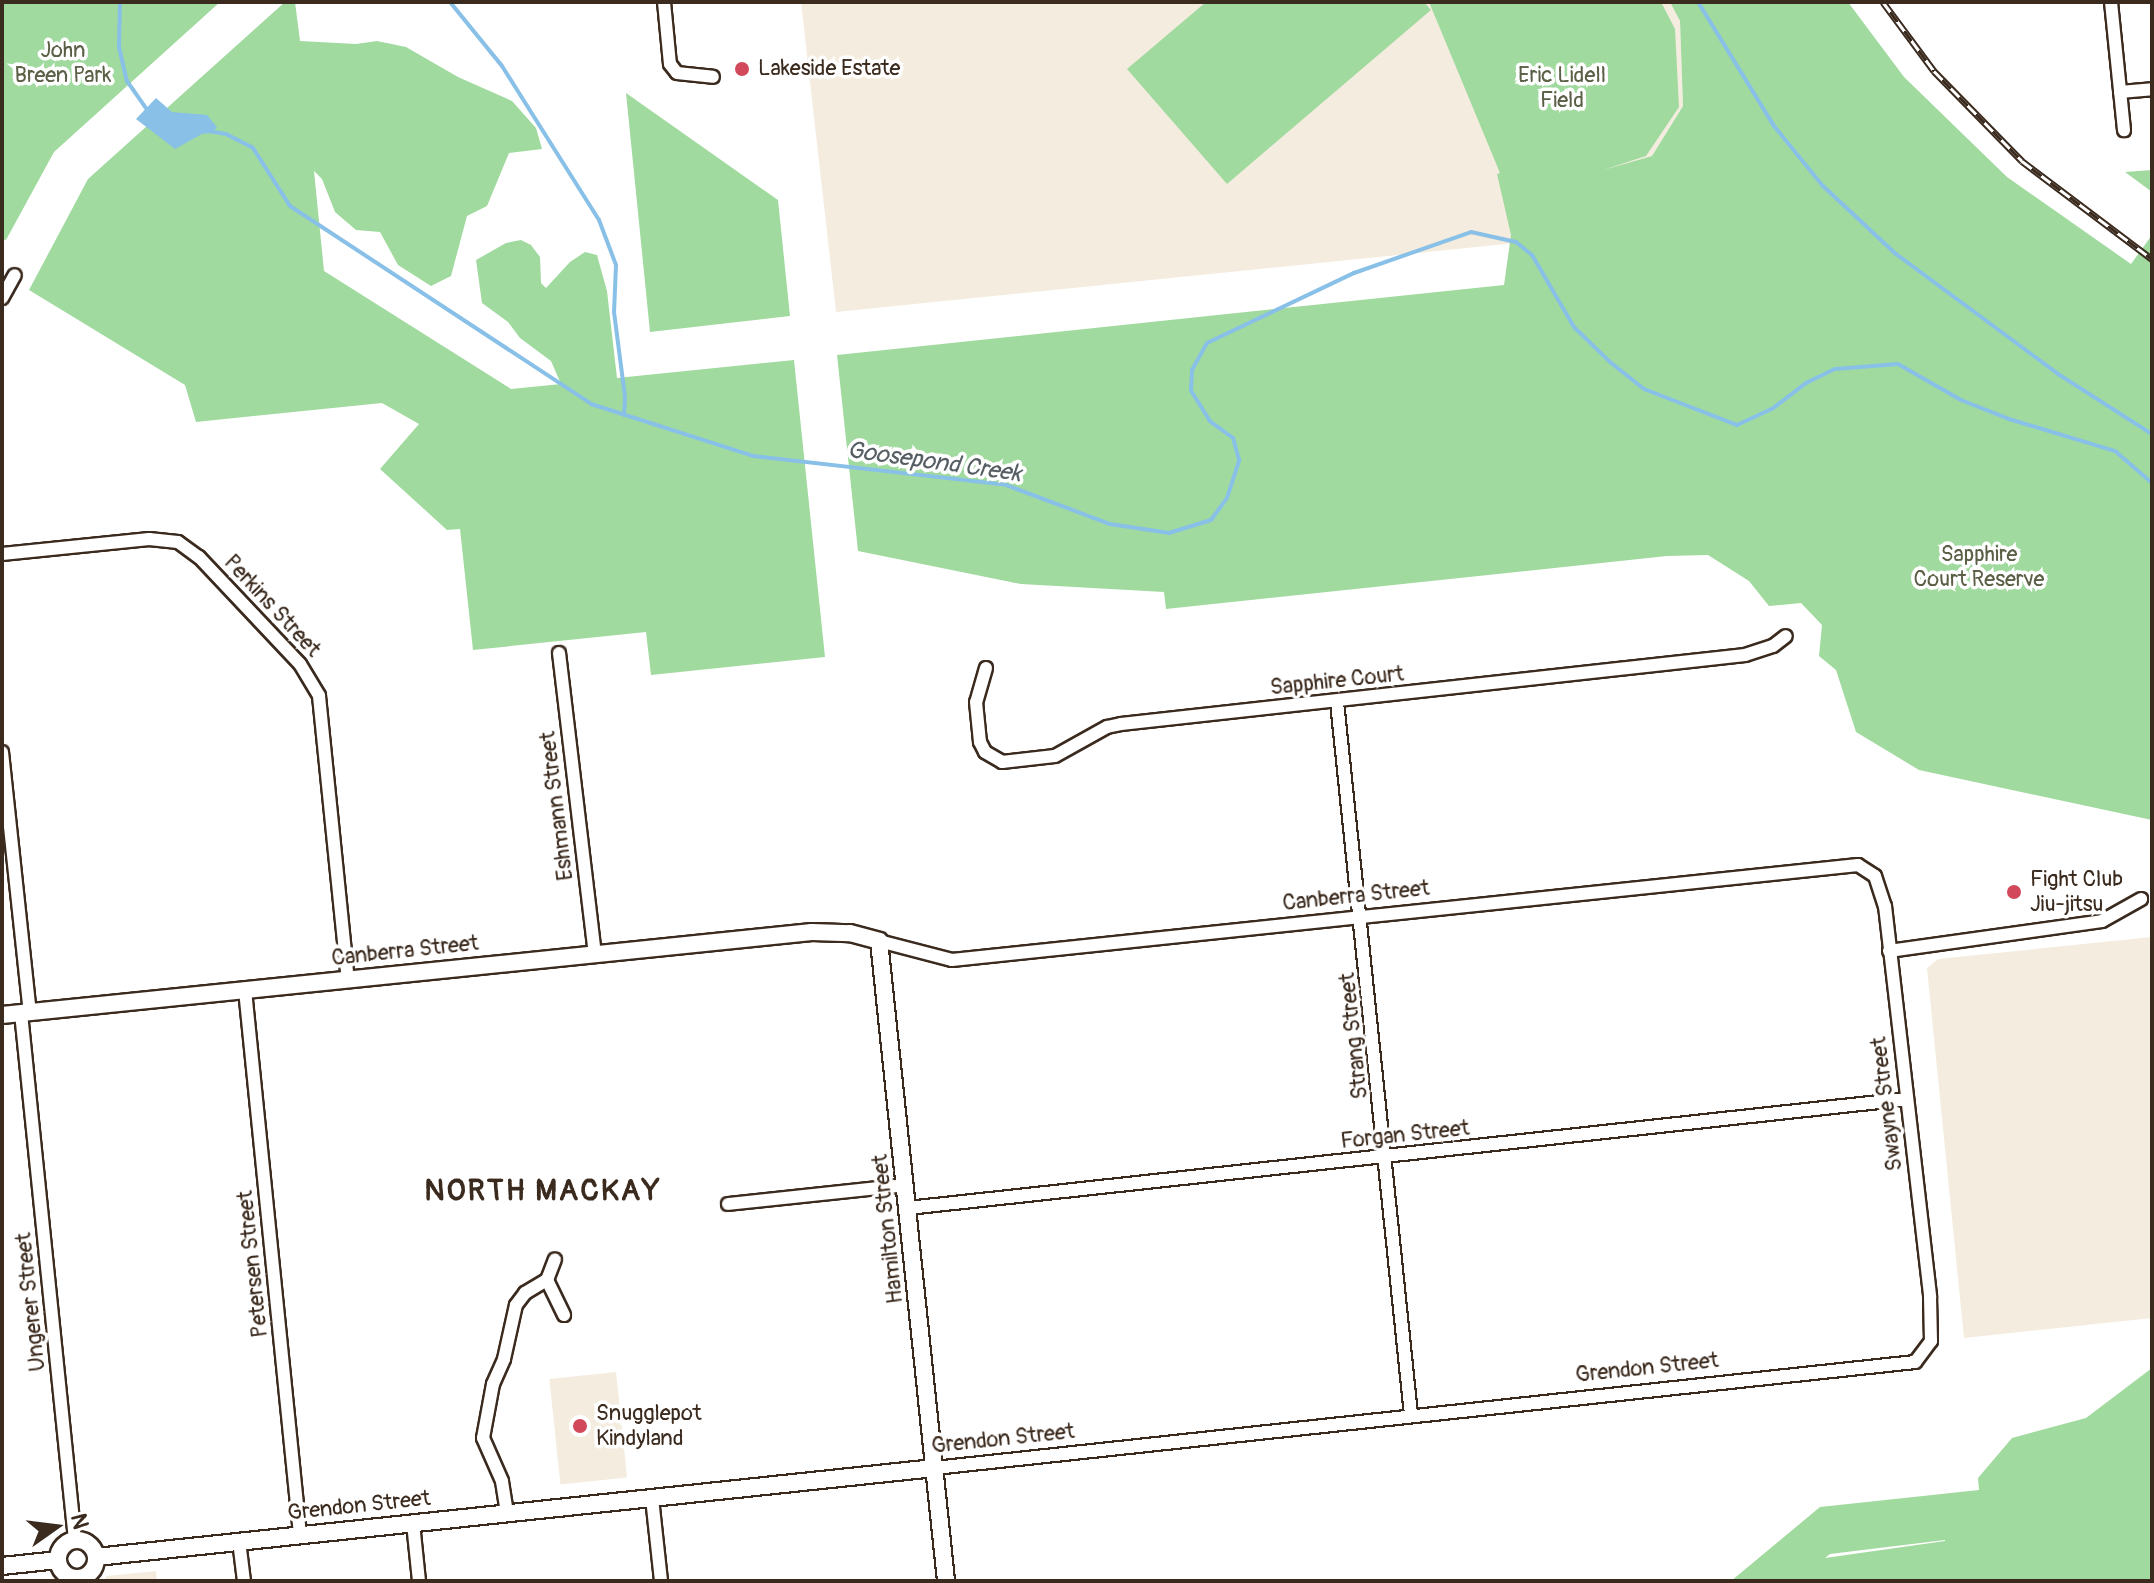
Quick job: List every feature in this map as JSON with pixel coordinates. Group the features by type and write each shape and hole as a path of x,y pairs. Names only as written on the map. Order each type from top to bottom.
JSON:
{"street":[{"path":"664,2 670,64 677,73 713,77"},
{"path":"2111,2 2124,130"},
{"path":"2120,92 2152,89"},
{"path":"2,298 15,275"},
{"name":"Perkins Street","path":"2,554 149,539 178,542 199,557 300,664 319,696 348,980"},
{"name":"Sapphire Court","path":"986,668 976,702 980,742 985,752 1002,762 1055,756 1107,727 1121,724 1745,655 1773,646 1786,636"},
{"name":"Eshmann Street","path":"559,653 595,954"},
{"name":"Strang Street","path":"1337,702 1362,917 1411,1415"},
{"name":"Ungerer Street","path":"2,752 75,1540"},
{"name":"Swayne Street","path":"1840,866 1858,865 1875,876 1885,906 1930,1310 1931,1341 1915,1362"},
{"name":"Canberra Street","path":"2,1015 812,932 843,932 952,960 1840,866"},
{"path":"1889,951 2102,921 2141,899"},
{"name":"Hamilton Street","path":"879,941 946,1581"},
{"name":"Petersen Street","path":"245,990 300,1534"},
{"name":"Forgan Street","path":"908,1208 1906,1099"},
{"path":"728,1204 905,1185"},
{"path":"507,1513 502,1481 483,1438 483,1424 516,1305 525,1293 547,1280 555,1259"},
{"path":"547,1280 564,1315"},
{"name":"Grendon Street","path":"96,1557 1915,1362"},
{"path":"652,1498 661,1581"},
{"path":"413,1523 419,1581"},
{"path":"75,1540 86,1543 96,1557 93,1569 79,1580 67,1575 58,1560 65,1545 75,1540"},
{"path":"239,1541 244,1581"},
{"path":"2,1566 58,1560"}],"shaded area":[{"path":"801,2 1670,2 1680,21 1683,106 1652,156 1579,177 1497,174 1516,243 836,312"},
{"path":"2152,937 2152,1318 1964,1338 1927,968 1938,959"},
{"path":"616,1372 627,1477 560,1484 549,1379"},
{"path":"156,1571 157,1581 103,1581 107,1576"}],"green space":[{"name":"John Breen Park","path":"2,2 220,2 54,152 6,240 2,239"},
{"path":"285,2 295,2 300,41 356,44 377,41 406,47 458,77 512,101 536,128 542,149 509,153 487,206 467,216 451,276 431,286 398,265 380,232 356,230 335,212 322,179 314,171 324,271 511,389 561,384 551,361 482,303 476,260 506,243 521,240 531,245 540,257 541,283 546,288 570,262 585,252 597,255 607,291 617,378 794,360 825,657 651,675 646,632 473,650 460,529 447,530 380,469 419,424 382,403 196,422 185,385 29,290 88,179"},
{"path":"1206,2 1424,2 1431,10 1227,184 1127,69"},
{"path":"1429,2 1661,2 1675,29 1679,107 1646,156 1603,170 1652,156 1683,106 1680,21 1670,2 1848,2 1904,77 2007,177 2131,264 2152,235 2152,820 1919,770 1856,732 1836,670 1819,656 1822,625 1801,603 1769,606 1749,581 1708,555 1667,556 1166,609 1164,592 1021,584 858,551 837,355 1504,285 1511,235 1497,174 1500,173"},
{"path":"626,93 778,200 790,316 650,332"},
{"path":"2152,170 2152,192 2125,172"},
{"path":"2152,1368 2152,1581 1731,1581 1820,1507 1979,1490 1978,1478 2012,1438 2086,1418","holes":["1945,1541 1825,1558 1830,1554"]}],"water":[{"path":"156,98 172,112 207,115 217,127 212,133 202,134 175,149 136,119"}],"waterway":[{"name":"Goosepond Creek","path":"120,2 119,47 127,81 148,111"},
{"path":"450,2 502,66 599,220 616,265 614,312 625,397 624,415"},
{"path":"1698,2 1774,126 1823,186 1896,254 2058,374 2152,434"},
{"name":"Goosepond Creek","path":"209,131 226,134 253,148 290,206 591,404 753,456 1006,485 1110,524 1169,533 1211,520 1227,498 1239,460 1233,438 1210,421 1191,390 1192,370 1207,343 1354,273 1471,232 1516,242 1532,255 1574,327 1644,389 1737,425 1772,409 1806,383 1835,369 1898,364 1961,400 2009,419 2115,451 2152,483"}],"railway":[{"path":"1883,2 1934,71 2022,161 2152,259"}],"place":[{"name":"Lakeside Estate","path":"742,69"},
{"name":"Fight Club Jiu-jitsu","path":"2014,892"},
{"name":"Snugglepot Kindyland","path":"580,1426"}],"district":[{"name":"NORTH MACKAY","path":"543,1191"}],"park label":[{"name":"Eric Lidell Field","path":"1562,88"},
{"name":"Sapphire Court Reserve","path":"1979,566"}]}
